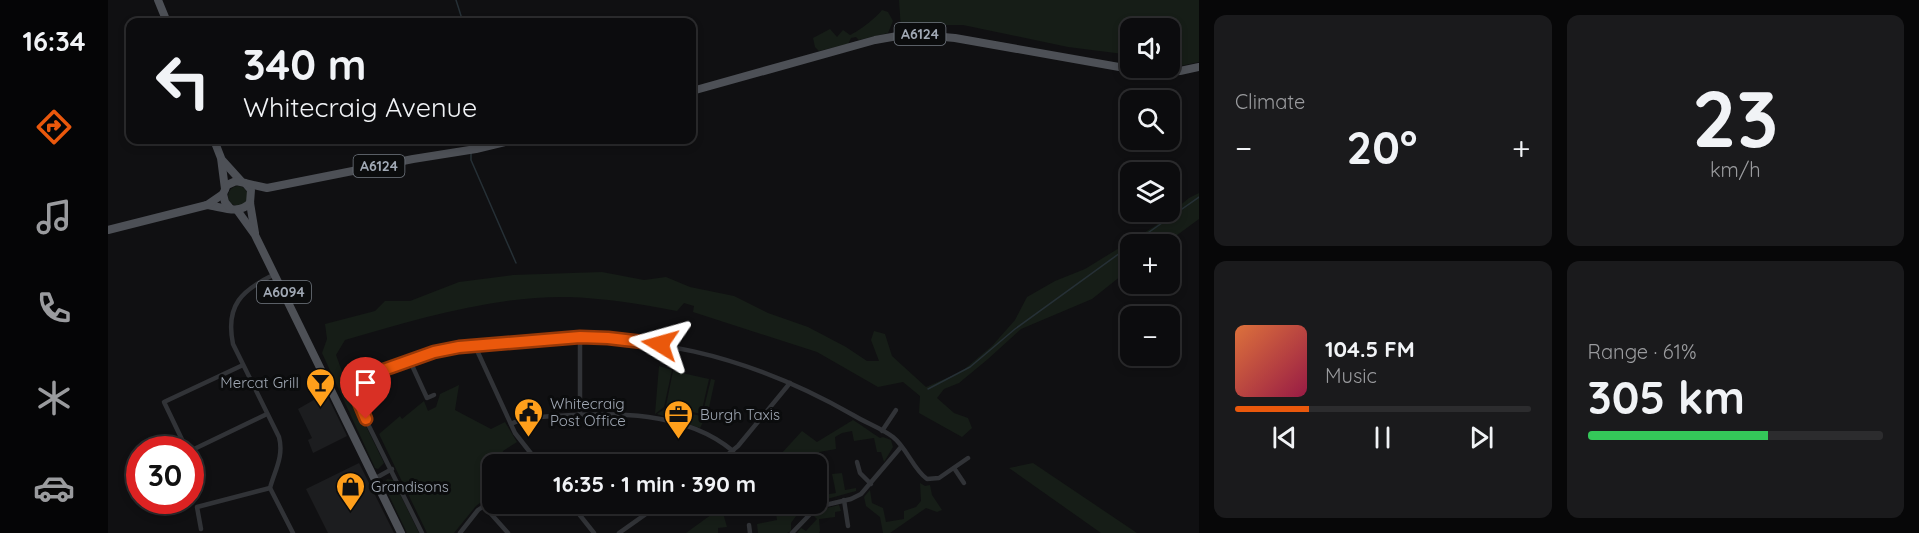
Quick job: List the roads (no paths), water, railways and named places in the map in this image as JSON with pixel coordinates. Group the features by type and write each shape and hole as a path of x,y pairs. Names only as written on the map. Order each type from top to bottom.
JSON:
{"main road":[{"path":"158,0 165,18"},
{"name":"A6124","path":"696,90 875,40 909,34 955,38 1153,73 1199,67"},
{"path":"216,144 221,158 225,202 233,209"},
{"name":"A6124","path":"243,182 267,188 497,144"},
{"path":"108,230 207,205 233,209 244,208 251,201 251,190 221,158"},
{"path":"207,205 231,183 243,182"},
{"name":"A6124","path":"251,201 267,188"},
{"name":"A6094","path":"251,201 255,235"},
{"name":"A6094","path":"233,209 255,235 401,533"}],"street":[{"path":"275,274 248,289 233,310 230,332 233,344 281,446 279,462 270,488 293,533"},
{"path":"580,337 580,415"},
{"path":"423,533 358,404 353,388 358,379 444,350 580,337 636,340 687,349 777,378 824,398 896,439 927,480 936,480 968,458"},
{"path":"475,346 511,424 531,454"},
{"path":"410,361 427,398 434,395"},
{"path":"182,436 164,402 243,365"},
{"path":"729,454 790,383"},
{"path":"882,431 896,410"},
{"path":"204,443 267,414"},
{"path":"511,424 524,419 580,415 637,417 673,422 705,434 733,451"},
{"path":"792,533 818,507 861,494 901,447"},
{"path":"857,462 860,473 871,484"},
{"path":"954,468 964,483"},
{"path":"374,479 392,469"},
{"path":"201,529 197,507 270,488"},
{"path":"844,500 848,526"},
{"path":"460,533 478,510 484,506 508,533"},
{"path":"579,514 594,533"},
{"path":"620,533 646,514"},
{"path":"749,525 750,533"}],"waterway":[{"path":"456,0 462,18"},
{"path":"471,152 471,160 516,263"},
{"path":"1146,234 1199,197"},
{"path":"928,389 970,367 1015,329 1120,253"}],"place":[{"name":"Mercat Grill","path":"320,408"},
{"name":"Whitecraig Post Office","path":"529,438"},
{"name":"Burgh Taxis","path":"679,440"},
{"name":"Grandisons","path":"350,512"}]}
